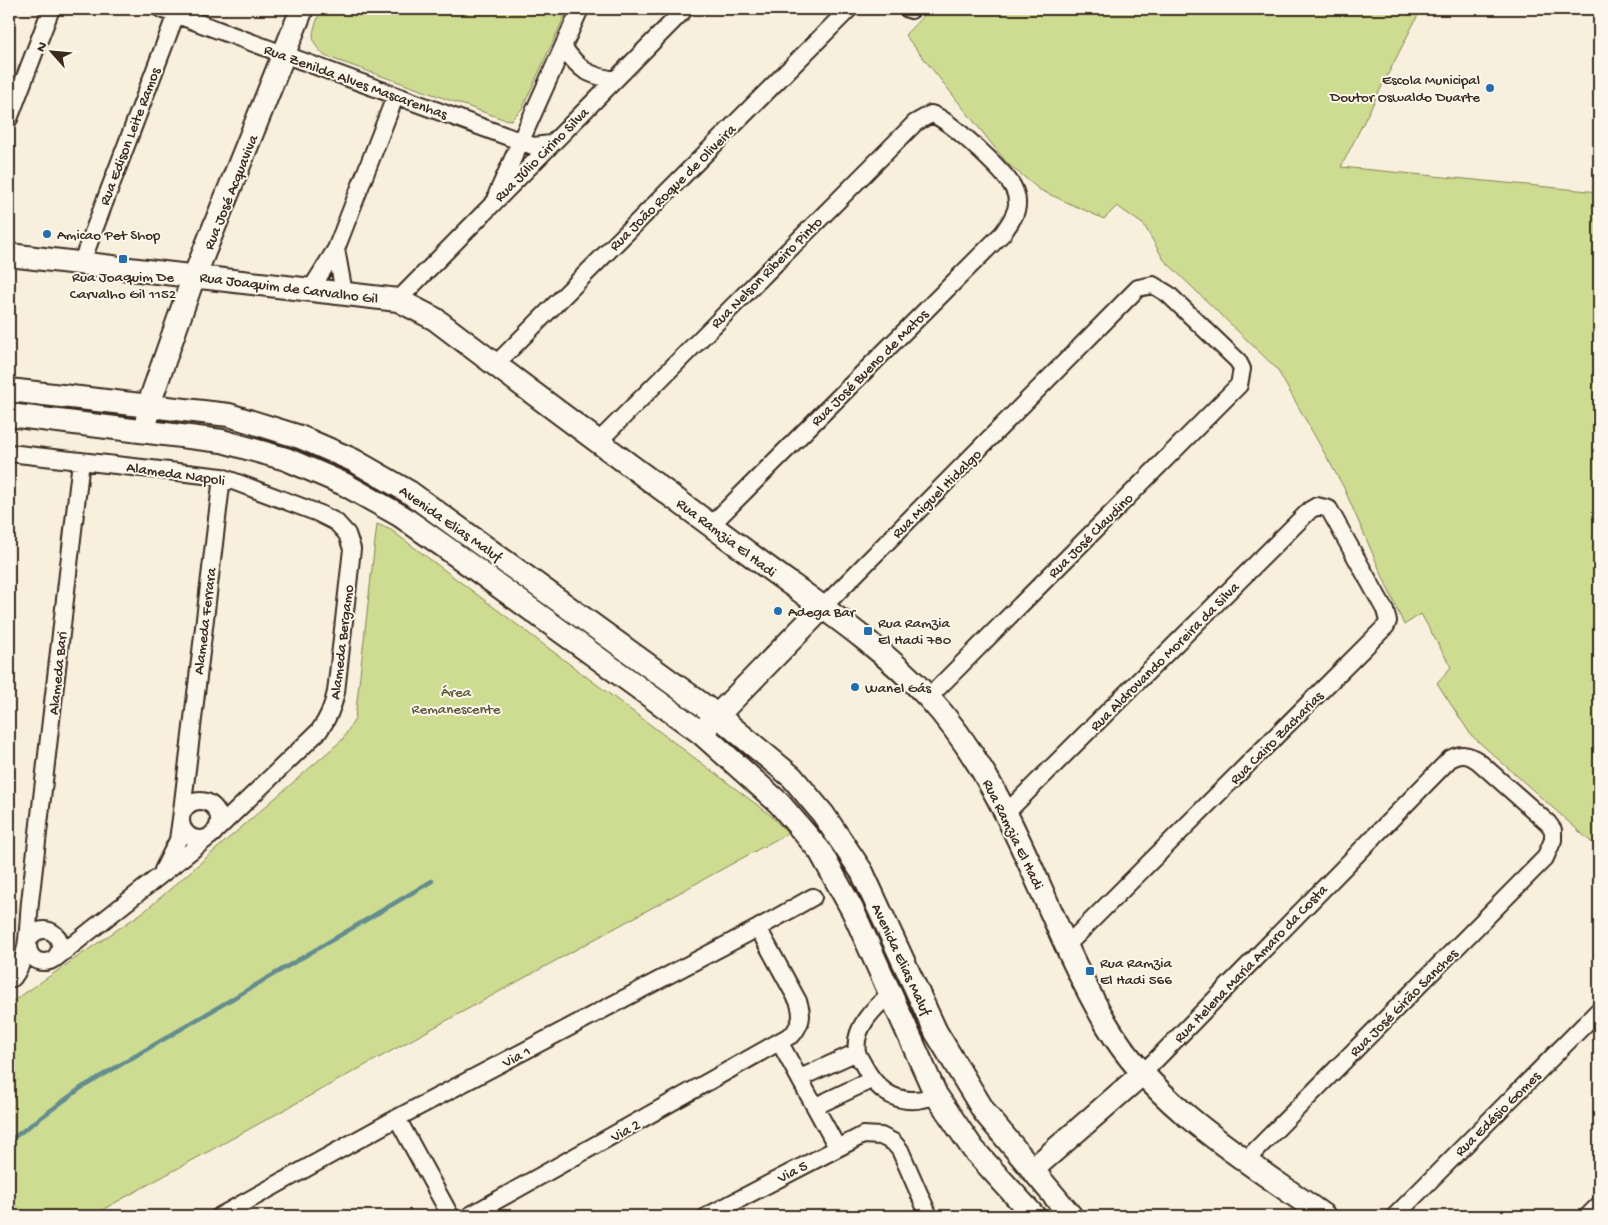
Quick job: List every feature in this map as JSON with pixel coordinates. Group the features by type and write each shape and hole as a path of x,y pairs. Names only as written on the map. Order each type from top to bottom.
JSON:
{"street":[{"path":"9,119 51,9"},
{"name":"Rua José Acquaviva","path":"149,404 195,276 302,9"},
{"path":"493,203 519,141 580,9"},
{"name":"Rua Júlio Cirino Silva","path":"398,300 685,9"},
{"name":"Rua João Roque de Oliveira","path":"495,365 849,9"},
{"name":"Rua Zenilda Alves Mascarenhas","path":"172,11 285,55 533,146 551,144"},
{"name":"Rua Edison Leite Ramos","path":"81,264 172,11"},
{"path":"563,47 582,70 598,77 615,80"},
{"path":"311,289 336,249 395,96"},
{"name":"Rua Nelson Ribeiro Pinto","path":"599,442 915,123 931,114 939,116 1003,175 1013,188 1017,203"},
{"name":"Rua José Bueno de Matos","path":"712,525 1003,233 1012,220 1017,203"},
{"path":"336,249 344,293"},
{"name":"Rua Joaquim de Carvalho Gil","path":"9,255 398,300 435,319 540,398"},
{"name":"Rua Miguel Hidalgo","path":"718,716 1138,288 1146,285 1161,288"},
{"name":"Rua José Claudino","path":"929,697 1239,385 1242,369 1238,361 1161,288"},
{"name":"Avenida Elias Maluf","path":"9,390 149,404 229,415 300,437 353,460 409,492 718,716 792,777 823,814 862,872 936,1032 985,1113 1071,1216"},
{"name":"Rua Ramzia El Hadi","path":"540,398 893,662 929,697 980,765 1007,812 1067,946 1107,1026 1142,1074 1195,1122 1324,1216"},
{"path":"145,431 149,404"},
{"name":"Avenida Elias Maluf","path":"9,416 222,441 286,459 344,484 401,516 446,547 701,733 778,803 820,851 853,911 936,1095 973,1149 1034,1216"},
{"name":"Alameda Napoli","path":"9,453 222,477 318,513 336,522"},
{"name":"Alameda Bari","path":"28,944 29,913 81,461"},
{"name":"Alameda Ferrara","path":"181,819 186,764 222,477"},
{"name":"Rua Aldrovando Moreira da Silva","path":"1007,812 1310,510 1317,506 1324,506"},
{"name":"Rua Cairo Zacharias","path":"1067,946 1386,626 1388,621 1385,610 1333,514 1324,506"},
{"name":"Alameda Bergamo","path":"11,979 52,960 158,878 210,836 319,731 333,707 352,549 347,534 336,522"},
{"path":"701,733 718,716"},
{"name":"Rua José Girão Sanches","path":"1246,1160 1546,858 1554,840 1553,830 1548,823 1478,761 1464,754"},
{"name":"Rua Helena Maria Amaro da Costa","path":"1032,1170 1142,1074 1450,759 1464,754"},
{"path":"186,764 209,804 218,812 219,820 217,828 210,836 196,838 188,834 181,819 184,811 197,801 209,804"},
{"name":"Alameda Bergamo","path":"209,804 253,794"},
{"name":"Alameda Bergamo","path":"158,878 172,856 178,840 181,819"},
{"name":"Alameda Bari","path":"33,886 39,913 44,924 52,932"},
{"name":"Via 1","path":"220,1216 397,1118 758,928 813,897"},
{"name":"Alameda Bergamo","path":"52,932 76,932 94,926"},
{"name":"Via 2","path":"469,1216 793,1034 801,1024 802,1013 798,1001 758,928"},
{"path":"47,930 52,932 57,936 60,946 52,960 40,962 33,958 28,944 35,933 47,930"},
{"name":"Alameda Bergamo","path":"11,979 24,959 28,944"},
{"path":"936,1032 907,995 902,993 890,994 866,1017 860,1034 857,1052 871,1080 889,1094 905,1101 920,1102 936,1095 963,1077"},
{"name":"Rua Edésio Gomes","path":"1396,1216 1599,1010"},
{"path":"780,1043 838,1147"},
{"path":"800,1078 857,1052"},
{"path":"816,1106 871,1080"},
{"path":"397,1118 453,1216"},
{"name":"Via 5","path":"707,1216 863,1135 881,1136 893,1142 900,1150 929,1216"},
{"path":"1588,1216 1599,1205"}],"green space":[{"path":"321,9 568,9 522,109 511,120 503,119 325,56 315,44 313,34"},
{"path":"923,9 1421,9 1341,167 1599,192 1599,849 1471,735 1437,683 1451,667 1421,614 1404,625 1343,486 1277,369 1164,260 1144,225 1117,206 1104,219 1040,190 1007,163 905,35 924,15"},
{"name":"Área Remanescente","path":"377,524 391,530 768,813 788,833 91,1216 9,1216 9,1004 146,910 342,740 355,719"}],"waterway":[{"path":"9,1141 81,1088 432,881"}],"place":[{"name":"Escola Municipal Doutor Oswaldo Duarte","path":"1490,88"},
{"name":"Amicao Pet Shop","path":"47,234"},
{"name":"Rua Joaquim De Carvalho Gil 1152","path":"123,259"},
{"name":"Adega Bar","path":"778,611"},
{"name":"Rua Ramzia El Hadi 780","path":"868,631"},
{"name":"Wanel Gás","path":"855,687"},
{"name":"Rua Ramzia El Hadi 566","path":"1090,971"}]}
